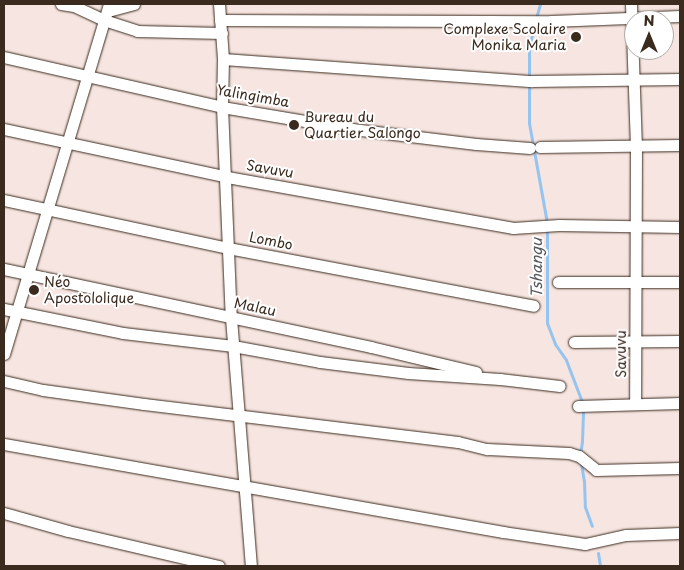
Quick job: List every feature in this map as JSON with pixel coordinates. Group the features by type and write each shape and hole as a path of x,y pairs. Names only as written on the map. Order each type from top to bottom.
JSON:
{"street":[{"path":"61,4 107,12 137,31 222,33"},
{"path":"107,12 134,4"},
{"path":"218,4 222,33 222,107 231,318 251,566"},
{"path":"4,354 89,77 107,12"},
{"path":"220,20 551,21 624,17"},
{"name":"Yalingimba","path":"4,56 222,107 352,129 476,144 535,147 680,145"},
{"path":"223,59 530,81 680,79"},
{"name":"Savuvu","path":"633,60 636,145 634,226 635,404"},
{"name":"Savuvu","path":"4,129 226,177 513,228 559,225 680,227"},
{"name":"Lombo","path":"4,200 228,248 534,306"},
{"name":"Malau","path":"4,269 433,361 500,379"},
{"path":"558,282 680,282"},
{"path":"4,309 123,333 233,346 320,362 388,371 500,379 560,386"},
{"path":"574,342 680,341"},
{"path":"4,381 52,392 458,442 488,449 569,453 579,456 596,470 680,468"},
{"path":"578,406 680,403"},
{"path":"4,444 503,532 585,544 626,535 680,533"},
{"path":"4,513 68,531 219,566"}],"waterway":[{"name":"Tshangu","path":"536,18 540,4"},
{"name":"Tshangu","path":"535,24 529,46 529,123 547,223"},
{"name":"Tshangu","path":"547,229 547,323 555,344 566,360 582,402"},
{"name":"Tshangu","path":"580,454 583,408"},
{"name":"Tshangu","path":"581,463 585,507 592,526"},
{"name":"Tshangu","path":"598,553 600,566"}],"place":[{"name":"Complexe Scolaire Monika Maria","path":"576,37"},
{"name":"Bureau du Quartier Salongo","path":"294,125"},
{"name":"Néo Apostololique","path":"34,290"}]}
